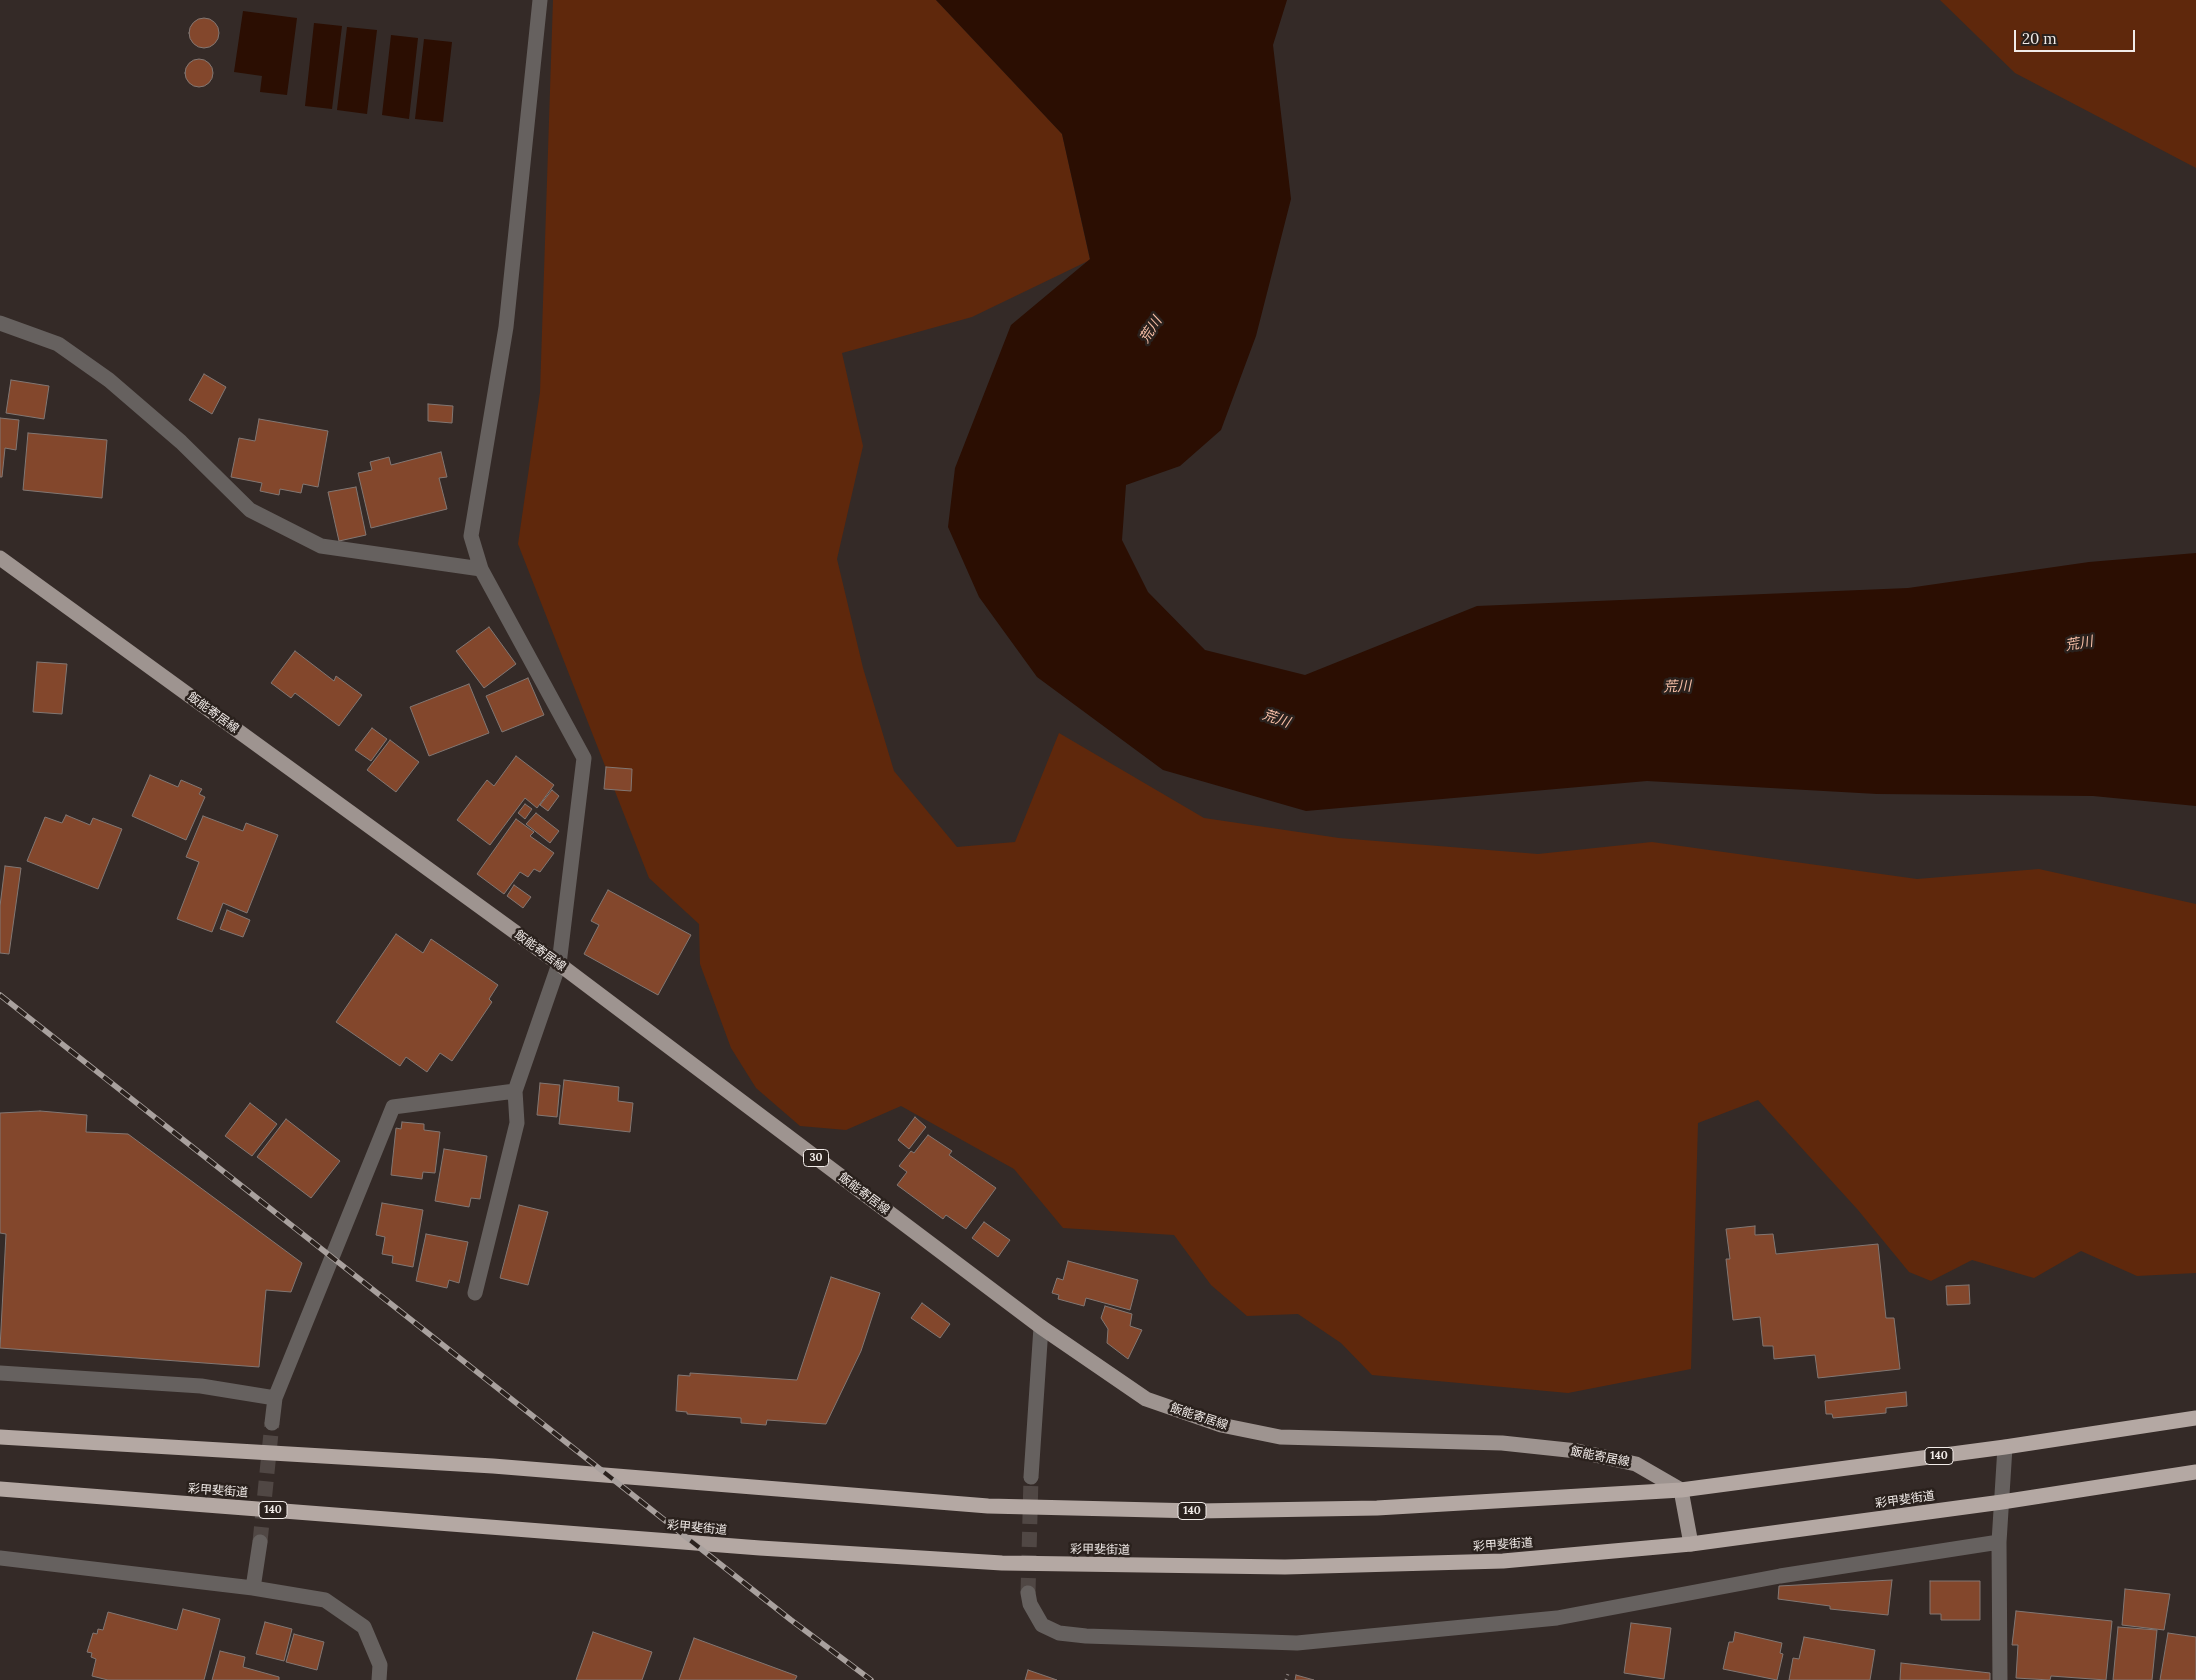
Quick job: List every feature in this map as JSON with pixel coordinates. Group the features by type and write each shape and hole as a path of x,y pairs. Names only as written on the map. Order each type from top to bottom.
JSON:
{"highway":[{"name":"140","path":"0,1437 493,1466 988,1506 1198,1511 1376,1508 1681,1490 2006,1447 2196,1418"},
{"name":"彩甲斐街道","path":"0,1489 760,1548 1002,1563 1285,1568 1503,1561 1691,1544 2002,1502 2196,1472"}],"main road":[{"name":"飯能寄居線","path":"0,558 559,964 1041,1327 1146,1399 1221,1426 1280,1437 1352,1437 1502,1443 1578,1451 1636,1464 1681,1490"},
{"path":"1681,1490 1691,1544"}],"street":[{"path":"475,1293 517,1123 515,1091 559,964 584,758 481,569 471,536 506,327 540,0"},
{"path":"0,323 58,344 109,380 181,442 250,510 321,546 481,569"},
{"path":"272,1423 275,1398 393,1107 515,1091"},
{"path":"1031,1477 1041,1327"},
{"path":"0,1373 201,1386 275,1398"},
{"path":"2000,1680 1999,1542 2006,1447"},
{"path":"253,1588 260,1542"},
{"path":"1028,1593 1030,1604 1042,1625 1059,1632 1086,1636 1297,1643 1557,1618 1780,1576 1999,1542"},
{"path":"0,1558 253,1588 325,1600 364,1628 380,1665 379,1680"}],"shaded area":[{"path":"553,0 936,0 1062,134 1090,260 972,317 842,353 863,446 837,559 863,668 894,771 957,847 1015,842 1059,733 1204,818 1339,838 1538,854 1652,842 1917,879 2039,869 2196,904 2196,1273 2137,1276 2081,1251 2034,1278 1972,1260 1931,1281 1909,1272 1858,1210 1758,1100 1698,1123 1691,1369 1568,1393 1372,1375 1341,1343 1298,1314 1247,1316 1211,1285 1174,1235 1063,1228 1014,1169 901,1106 846,1130 800,1126 756,1088 731,1048 700,964 699,924 649,878 518,544 540,392"},
{"path":"1940,0 2196,0 2196,168 2015,73"}],"water":[{"name":"荒川","path":"936,0 1287,0 1273,45 1291,199 1256,336 1221,430 1180,466 1126,485 1122,540 1148,592 1205,650 1305,675 1477,606 1908,588 2089,562 2196,553 2196,806 2093,796 1877,794 1647,781 1306,811 1163,770 1037,677 979,597 948,527 955,468 1011,325 1090,259 1062,134"},
{"path":"243,11 297,18 287,95 260,92 262,76 234,72"},
{"path":"314,23 342,26 332,109 305,106"},
{"path":"347,27 377,30 367,114 337,110"},
{"path":"391,35 418,38 409,119 382,115"},
{"path":"424,39 452,42 443,122 415,119"}],"building":[{"path":"204,18 214,23 219,33 214,43 204,48 194,43 189,33 194,23"},
{"path":"199,59 209,63 213,73 209,83 199,87 189,83 185,73 189,63"},
{"path":"204,374 226,387 212,414 189,400"},
{"path":"11,380 49,386 44,419 6,413"},
{"path":"428,404 453,406 452,423 428,421"},
{"path":"0,418 19,420 16,450 5,448 2,477 0,477"},
{"path":"259,419 328,431 318,487 303,484 301,493 280,489 279,495 260,491 262,483 231,477 239,438 255,441"},
{"path":"28,433 107,440 102,498 23,490"},
{"path":"441,452 447,477 439,478 447,509 371,528 358,473 372,470 370,462 389,457 391,465"},
{"path":"356,487 366,535 339,541 328,492"},
{"path":"489,627 516,664 484,688 456,651"},
{"path":"295,651 334,681 336,676 362,695 339,726 295,693 291,698 271,683"},
{"path":"37,662 67,664 62,714 33,712"},
{"path":"528,678 544,715 502,732 486,696"},
{"path":"469,684 489,733 429,756 410,707"},
{"path":"372,728 387,739 371,761 355,750"},
{"path":"390,740 419,762 396,792 367,770"},
{"path":"516,756 554,785 537,808 525,798 490,845 457,820 487,780 494,786"},
{"path":"606,767 632,769 631,791 604,789"},
{"path":"150,775 178,787 181,780 202,789 199,794 205,797 186,840 132,816"},
{"path":"552,790 559,796 548,811 540,805"},
{"path":"525,804 532,809 525,819 518,813"},
{"path":"536,813 559,831 550,843 526,824"},
{"path":"66,815 90,825 93,818 122,829 98,889 27,861 45,817 62,823"},
{"path":"203,816 243,831 246,823 278,835 247,913 223,903 212,932 177,919 199,862 186,857"},
{"path":"516,819 534,832 530,836 554,853 540,872 534,869 528,877 520,872 504,894 477,874"},
{"path":"5,866 21,868 9,954 0,953 0,906"},
{"path":"514,885 531,897 523,908 507,896"},
{"path":"608,890 691,935 658,995 584,954 599,925 591,921"},
{"path":"227,910 250,920 243,937 220,929"},
{"path":"396,934 423,953 431,939 498,985 489,999 492,1002 452,1061 440,1053 427,1072 406,1057 400,1066 336,1022"},
{"path":"564,1080 619,1087 618,1101 633,1103 630,1132 559,1124"},
{"path":"540,1083 560,1085 557,1117 537,1115"},
{"path":"250,1103 277,1124 252,1156 225,1136"},
{"path":"40,1111 87,1115 86,1132 128,1134 302,1263 291,1292 266,1290 259,1367 0,1348 6,1234 0,1233 0,1113"},
{"path":"915,1117 926,1127 909,1149 898,1140"},
{"path":"286,1119 340,1161 311,1198 257,1157"},
{"path":"402,1122 424,1124 424,1130 440,1132 435,1173 423,1172 422,1179 391,1175 396,1128 401,1129"},
{"path":"928,1135 952,1151 949,1155 996,1188 966,1229 946,1215 943,1219 897,1185 907,1172 899,1166 911,1151 914,1153"},
{"path":"444,1149 487,1156 480,1199 471,1198 469,1207 435,1201"},
{"path":"382,1203 423,1210 413,1267 392,1263 393,1256 382,1254 385,1237 376,1235"},
{"path":"519,1205 548,1212 528,1285 500,1278"},
{"path":"984,1222 1010,1240 998,1257 972,1238"},
{"path":"1755,1226 1755,1235 1773,1234 1776,1254 1878,1244 1886,1318 1894,1318 1900,1369 1818,1378 1815,1355 1774,1359 1773,1346 1763,1346 1760,1317 1733,1320 1726,1259 1730,1259 1726,1229"},
{"path":"426,1234 468,1242 459,1283 449,1280 447,1288 416,1281"},
{"path":"1068,1261 1138,1280 1130,1310 1086,1298 1084,1306 1058,1299 1059,1295 1052,1293 1057,1278 1063,1280"},
{"path":"831,1277 880,1293 861,1351 826,1424 767,1420 766,1425 741,1423 741,1418 687,1414 687,1412 676,1411 678,1375 690,1376 690,1373 797,1380"},
{"path":"1969,1285 1970,1304 1947,1305 1946,1286"},
{"path":"922,1303 950,1324 940,1338 911,1318"},
{"path":"1105,1306 1132,1314 1130,1326 1142,1330 1128,1359 1107,1343 1108,1329 1101,1318"},
{"path":"1906,1392 1907,1406 1886,1408 1886,1413 1833,1418 1832,1414 1826,1414 1825,1401"},
{"path":"1892,1580 1888,1615 1830,1609 1830,1606 1778,1599 1779,1586"},
{"path":"1930,1581 1980,1581 1980,1620 1941,1620 1941,1614 1930,1614"},
{"path":"2125,1589 2170,1594 2164,1630 2122,1625"},
{"path":"183,1609 220,1619 204,1680 108,1680 92,1676 96,1659 91,1657 92,1653 87,1652 93,1633 97,1634 98,1629 103,1630 108,1612 177,1630"},
{"path":"2016,1611 2112,1621 2106,1680 2051,1676 2050,1680 2016,1678 2018,1645 2012,1645"},
{"path":"265,1622 292,1629 284,1661 256,1654"},
{"path":"1631,1623 1671,1628 1664,1679 1624,1673"},
{"path":"2118,1627 2157,1630 2152,1680 2113,1680"},
{"path":"593,1632 652,1652 642,1680 576,1680"},
{"path":"1735,1632 1782,1643 1780,1653 1783,1654 1777,1680 1723,1669 1729,1642 1733,1642"},
{"path":"2168,1633 2196,1637 2196,1680 2160,1680"},
{"path":"294,1634 324,1642 317,1670 286,1662"},
{"path":"1804,1637 1875,1650 1870,1680 1789,1680 1793,1658 1799,1659"},
{"path":"694,1638 797,1676 795,1680 679,1680"},
{"path":"220,1651 245,1657 243,1667 279,1677 279,1680 212,1680"},
{"path":"1901,1663 1990,1673 1990,1680 1900,1680"},
{"path":"1028,1670 1057,1680 1025,1680"},
{"path":"1296,1675 1314,1680 1295,1680"}],"tunnel":[{"path":"260,1542 272,1423"},
{"path":"1028,1593 1031,1477"}],"railway":[{"path":"0,995 791,1620 871,1680"}]}
